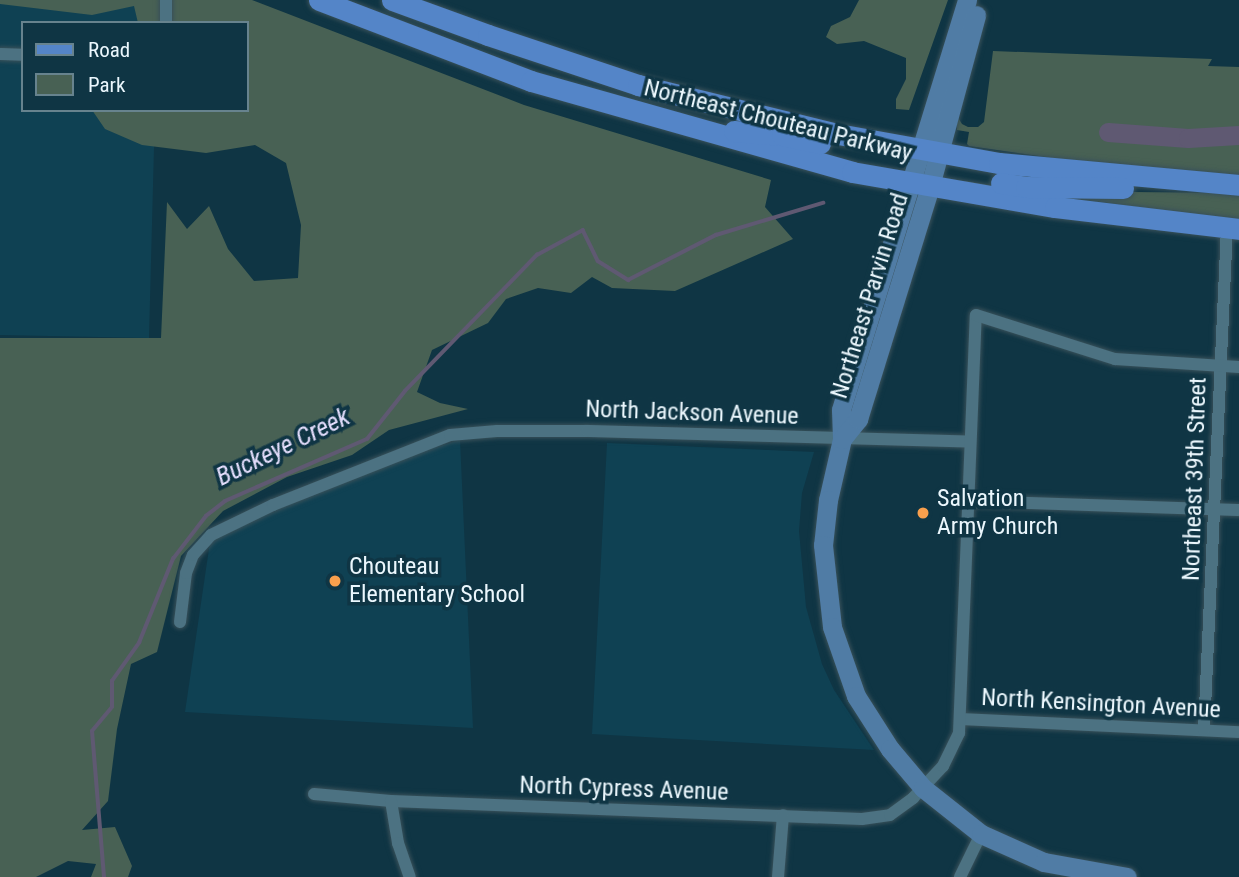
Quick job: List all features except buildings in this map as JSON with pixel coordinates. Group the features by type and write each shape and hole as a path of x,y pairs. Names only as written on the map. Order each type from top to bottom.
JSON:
{"main road":[{"name":"Northeast Chouteau Parkway","path":"319,0 531,81 852,172 917,188 1233,229"},
{"name":"Northeast Chouteau Parkway","path":"392,0 488,36 638,85 838,134 935,146 999,163 1239,186"},
{"name":"Northeast Parvin Road","path":"935,146 967,0"},
{"name":"Northeast Parvin Road","path":"980,0 935,146 917,188 858,419 842,439 828,500 822,545 832,627 856,696 890,749 923,788 981,835 1044,862 1127,877"},
{"path":"700,131 772,134 890,158 935,146"},
{"path":"917,188 957,176 1026,187 1212,184"}],"street":[{"path":"166,0 166,21"},
{"path":"0,54 21,55"},
{"name":"Northeast 39th Street","path":"1205,730 1220,366 1233,229"},
{"name":"North Cypress Avenue","path":"314,794 391,801 878,819 901,809 950,757 961,719 976,315 1115,359 1220,366"},
{"path":"1220,366 1239,367"},
{"name":"North Jackson Avenue","path":"180,622 186,573 193,555 211,535 273,505 450,435 497,431 970,442"},
{"path":"968,501 1239,510"},
{"name":"North Kensington Avenue","path":"961,719 1239,732"},
{"path":"391,801 398,843 410,877"},
{"path":"778,877 783,815"},
{"path":"960,877 981,835"}],"shaded area":[{"path":"0,0 158,0 157,21 21,21 21,112 155,112 149,338 0,335"},
{"name":"Chouteau Elementary School","path":"460,440 473,728 185,712 211,535 369,467"},
{"path":"607,443 814,452 802,493 799,531 806,607 822,664 834,690 874,750 592,734"}],"green space":[{"path":"0,0 252,0 524,105 771,180 765,207 793,239 675,291 612,288 592,277 571,293 538,288 506,299 488,323 432,350 417,392 440,403 468,409 389,430 352,455 287,477 223,511 181,556 157,652 131,664 117,729 108,801 82,830 115,827 132,866 128,877 91,877 96,864 68,861 36,877 0,877 0,338 161,338 167,202 187,229 209,206 228,249 254,281 298,278 301,225 286,163 255,145 206,153 142,145 105,129 93,112 248,112 248,21 138,21 134,6 92,15 0,4"},
{"path":"859,0 948,0 909,110 896,109 896,99 906,79 906,58 864,41 837,44 826,37 831,26 850,17"},
{"path":"993,51 1212,59 1208,66 1239,67 1239,175 1074,161 969,146 969,132 957,130 957,116 962,124 968,127 978,127 984,122"},
{"path":"965,181 1026,191 1239,193 1239,221 964,183"}],"waterway":[{"name":"Buckeye Creek","path":"1108,132 1188,138 1239,135"},
{"name":"Buckeye Creek","path":"104,877 92,731 112,707 112,681 139,643 173,559 206,516 225,501 367,439 405,391 537,255 583,230 598,261 628,280 716,235 823,203"}],"place":[{"name":"Salvation Army Church","path":"923,513"},
{"name":"Chouteau Elementary School","path":"335,581"}]}
